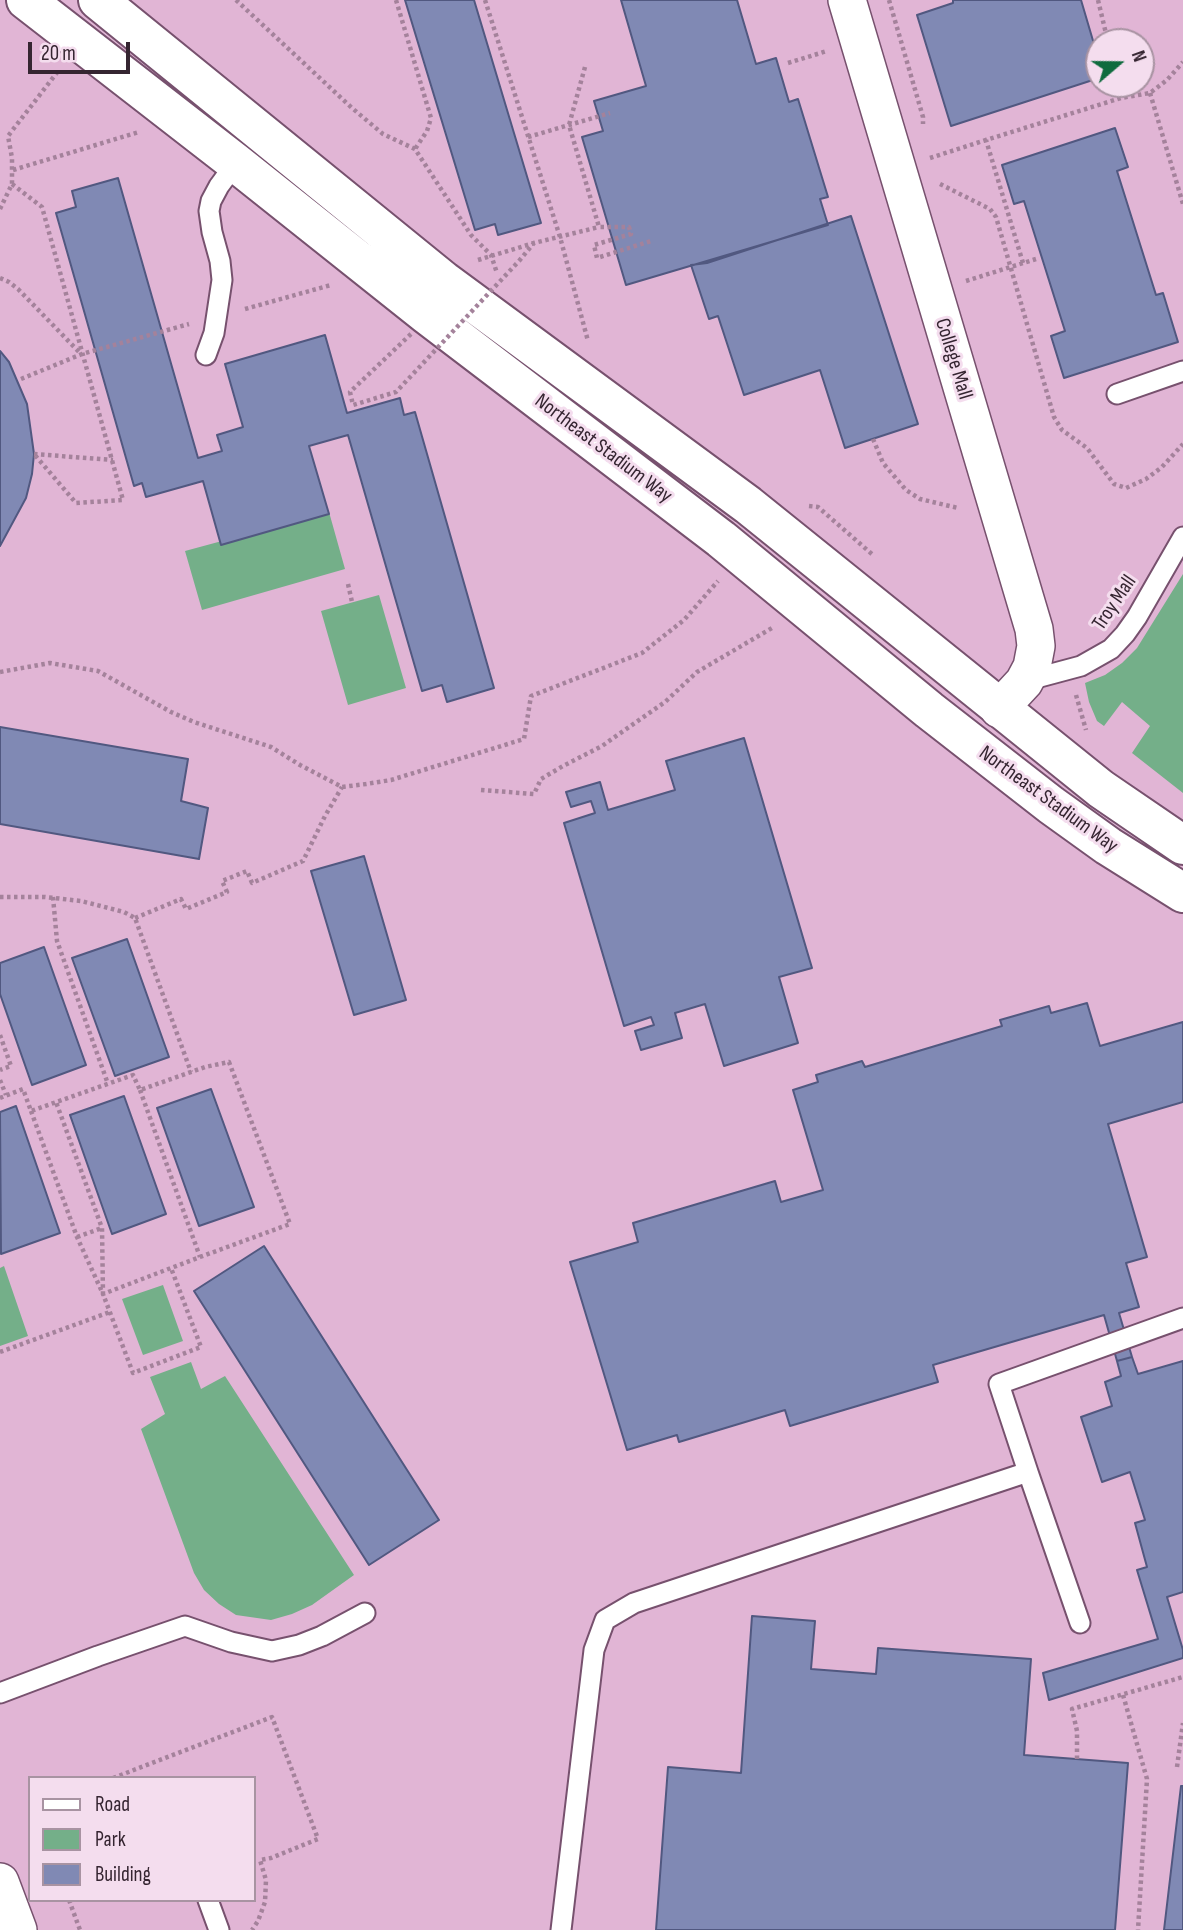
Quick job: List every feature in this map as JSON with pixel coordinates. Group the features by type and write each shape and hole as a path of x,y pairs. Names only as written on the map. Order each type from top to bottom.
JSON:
{"main road":[{"name":"Northeast Stadium Way","path":"26,0 427,315 721,539 929,710 1051,805 1108,846 1183,893"},
{"name":"Northeast Stadium Way","path":"98,0 444,281 1012,695 1101,789 1183,845"}],"street":[{"name":"College Mall","path":"847,0 1034,629 1036,646 1032,667 1012,695"},
{"path":"0,1882 18,1930"}],"lane":[{"path":"206,355 214,333 222,280 209,211 215,193 236,163"},
{"path":"1117,394 1183,371"},
{"name":"Troy Mall","path":"1012,695 1081,666 1111,649 1137,617 1183,537"},
{"path":"1080,1623 999,1384 1183,1318"},
{"path":"561,1930 594,1650 605,1620 634,1603 1027,1472"},
{"path":"0,1693 185,1626 231,1642 272,1651 322,1636 365,1613"},
{"path":"209,1902 219,1930"}],"path":[{"path":"236,0 383,134 415,149 471,235 491,255 496,271 508,288"},
{"path":"396,0 431,118 427,131 415,149"},
{"path":"485,0 560,237 589,342"},
{"path":"1098,0 1105,28"},
{"path":"788,63 827,51"},
{"path":"1155,89 1183,62"},
{"path":"0,209 12,184 12,158 8,136 63,64"},
{"path":"585,67 569,125 599,228"},
{"path":"921,161 1126,98"},
{"path":"1151,98 1183,204"},
{"path":"528,137 610,113"},
{"path":"13,170 148,130"},
{"path":"986,140 1023,263"},
{"path":"936,183 990,209 996,217 1054,417 1062,429 1087,448 1114,484 1126,488 1146,479 1162,467 1183,444"},
{"path":"12,184 42,207 113,460 123,500 75,503 34,454 113,460"},
{"path":"473,262 534,243 599,228 629,227 631,234 594,245 597,258 651,242"},
{"path":"411,334 350,392 353,405 396,392 534,243"},
{"path":"958,283 1036,259"},
{"path":"0,278 18,289 82,354"},
{"path":"21,379 82,354"},
{"path":"873,439 883,463 906,490 920,499 958,508"},
{"path":"798,505 818,508 879,560"},
{"path":"0,672 50,663 99,671 171,712 271,747 342,787 391,779 524,739 531,696 642,653 684,620 723,575"},
{"path":"348,584 352,603"},
{"path":"481,790 534,794 541,779 602,746 665,702 697,672 782,623"},
{"path":"135,918 181,899 186,909 227,892 222,880 247,871 252,883 303,861 342,787"},
{"path":"0,897 20,895 81,901 124,912 135,918 191,1072"},
{"path":"53,897 57,941 108,1084"},
{"path":"0,1035 11,1066 0,1070"},
{"path":"103,1294 290,1224 229,1062 140,1090"},
{"path":"31,1111 134,1075 200,1257"},
{"path":"0,1080 3,1096 23,1088 77,1237 134,1373 201,1347 171,1268"},
{"path":"56,1102 102,1228 103,1294"},
{"path":"77,1237 102,1228"},
{"path":"0,1352 110,1312"},
{"path":"1077,1759 1077,1731 1072,1709 1183,1677"},
{"path":"1123,1695 1147,1779 1138,1930"},
{"path":"118,1776 272,1717 318,1839 260,1860 266,1880 265,1902 252,1930"},
{"path":"1177,1767 1183,1723"},
{"path":"70,1902 80,1930"}],"green space":[{"path":"329,512 345,569 202,610 185,551"},
{"path":"1183,574 1183,793 1132,753 1150,726 1122,702 1104,726 1097,721 1085,683 1105,675 1137,648"},
{"path":"379,595 406,688 348,705 321,611"},
{"path":"4,1266 28,1336 0,1346 0,1268"},
{"path":"163,1285 183,1341 143,1355 122,1299"},
{"path":"191,1362 201,1389 225,1376 354,1575 312,1605 292,1614 271,1620 236,1615 204,1590 194,1573 141,1429 165,1414 150,1377"}],"building":[{"path":"405,0 474,0 541,223 498,235 495,224 475,230"},
{"path":"621,0 737,0 756,64 776,58 789,102 798,99 828,197 820,199 828,225 626,285 582,137 603,131 594,101 646,86"},
{"path":"953,0 1081,0 1089,28 1085,28 1085,83 951,126 917,15 953,3"},
{"path":"1115,128 1128,167 1117,171 1156,295 1163,293 1178,342 1064,378 1051,336 1065,331 1024,201 1014,204 1002,165"},
{"path":"118,178 198,458 222,451 217,435 243,427 225,364 325,335 347,413 400,398 404,415 415,412 494,688 447,702 442,685 422,691 348,435 309,446 329,514 221,545 203,481 146,497 142,483 134,486 56,213 76,207 72,191"},
{"path":"851,216 918,424 845,448 820,370 744,395 718,316 709,319 691,265 707,263"},
{"path":"0,351 9,362 27,404 34,454 26,498 0,546"},
{"path":"0,727 188,759 181,801 208,808 199,859 0,824"},
{"path":"744,738 812,968 779,977 798,1043 724,1066 705,1004 675,1013 682,1038 641,1050 635,1031 654,1025 651,1017 624,1026 564,823 595,813 591,801 571,807 566,792 600,782 608,810 675,790 666,761"},
{"path":"364,856 406,1000 354,1015 311,871"},
{"path":"127,939 169,1057 115,1076 72,958"},
{"path":"44,947 86,1065 32,1085 0,994 0,963"},
{"path":"1087,1003 1100,1046 1183,1022 1183,1102 1108,1124 1147,1257 1126,1263 1139,1307 1119,1313 1132,1357 1117,1361 1104,1315 933,1365 938,1382 790,1426 785,1410 679,1442 677,1435 627,1450 570,1262 638,1242 633,1223 775,1181 781,1202 823,1190 793,1090 818,1082 816,1075 862,1061 865,1067 1002,1026 1000,1020 1049,1006 1051,1013"},
{"path":"211,1089 254,1207 199,1226 157,1108"},
{"path":"124,1096 166,1214 112,1234 70,1115"},
{"path":"16,1106 60,1233 1,1254 0,1112"},
{"path":"264,1246 439,1520 369,1565 194,1291"},
{"path":"1132,1357 1138,1374 1183,1361 1183,1592 1167,1597 1183,1658 1049,1700 1043,1673 1158,1639 1137,1570 1147,1567 1135,1523 1145,1520 1130,1472 1102,1482 1081,1417 1112,1406 1105,1382 1121,1376 1117,1361"},
{"path":"752,1616 815,1621 811,1669 876,1674 878,1648 1031,1659 1024,1755 1128,1763 1115,1930 656,1930 668,1767 741,1773"},
{"path":"1181,1786 1183,1930 1164,1930"}]}
